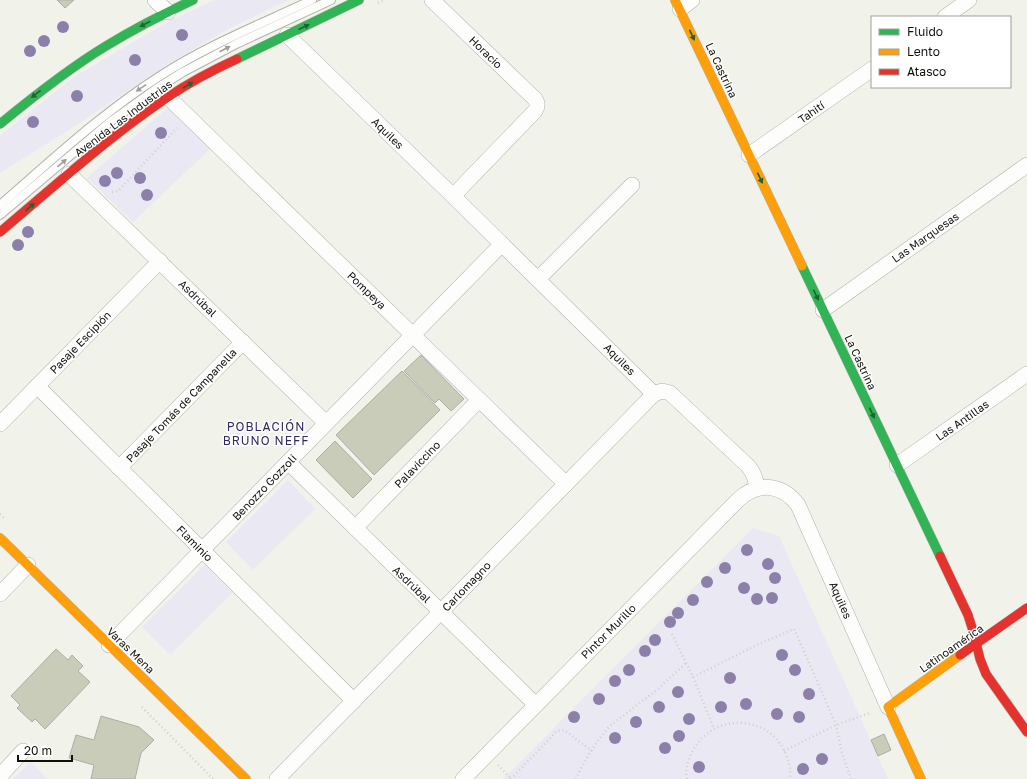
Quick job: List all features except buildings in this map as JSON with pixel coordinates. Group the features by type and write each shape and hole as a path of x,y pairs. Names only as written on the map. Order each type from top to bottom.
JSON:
{"street":[{"path":"155,0 168,12"},
{"path":"0,124 43,89 79,63 112,42 193,0"},
{"name":"Avenida Las Industrias","path":"0,232 118,134 168,97 197,79 228,63 359,0"},
{"name":"Horacio","path":"432,0 535,98 538,105 537,108 453,196"},
{"path":"678,4 692,0"},
{"path":"946,16 969,0"},
{"name":"La Castrina","path":"678,4 967,612 972,626 979,658 986,674 1027,732"},
{"name":"Aquiles","path":"287,35 654,394"},
{"name":"Tahití","path":"749,155 871,70"},
{"name":"Pompeya","path":"168,97 566,484"},
{"name":"Las Marquesas","path":"823,310 1027,165"},
{"name":"Asdrúbal","path":"69,174 326,423"},
{"path":"538,279 632,185"},
{"name":"Benozzo Gozzoli","path":"110,645 502,244"},
{"name":"Pasaje Escipión","path":"0,424 160,261"},
{"name":"Pasaje Tomás de Campanella","path":"119,468 243,342"},
{"name":"Las Antillas","path":"897,465 1027,374"},
{"name":"Flaminio","path":"36,386 354,701"},
{"path":"654,394 662,391 670,393 748,466 755,477 757,488"},
{"name":"Carlomagno","path":"277,779 654,394"},
{"name":"Palaviccino","path":"355,528 479,400"},
{"name":"Asdrúbal","path":"288,462 536,705"},
{"name":"Aquiles","path":"757,488 767,487 786,493 798,505 888,707"},
{"name":"Pintor Murillo","path":"463,779 738,500 747,492 757,488"},
{"name":"Varas Mena","path":"0,538 246,779"},
{"path":"0,594 28,565"},
{"name":"Latinoamérica","path":"888,707 1027,608"},
{"path":"888,707 921,779"},
{"path":"0,776 23,751"}],"lane":[{"path":"0,205 88,129 129,96 191,58 312,0"},
{"path":"0,215 110,122 156,89 183,72 236,44 332,0"}],"path":[{"path":"693,677 759,644 794,629 836,725 842,753 851,779"},
{"path":"672,634 693,677 714,729"},
{"path":"576,779 592,751 610,726 658,689 686,663"},
{"path":"784,751 836,725 860,717"},
{"path":"687,779 686,771 689,758 696,744 707,733 724,724 743,723 760,727 771,734 783,748 790,765 790,779"},
{"path":"508,775 511,779 558,732 564,730 592,751"}],"shaded area":[{"path":"215,0 289,0 230,28 163,67 83,121 0,173 0,135 74,77 171,20"},
{"path":"171,105 213,146 133,222 87,178"},
{"path":"288,480 315,509 253,570 226,542"},
{"path":"753,528 779,536 888,779 503,779"},
{"path":"205,565 232,593 170,655 142,627"},
{"path":"30,762 48,779 13,779"}],"traffic: fast":[{"path":"0,124 52,83 92,55 160,16 193,0"},
{"path":"237,59 359,0"},
{"path":"802,266 940,556"}],"traffic: slow":[{"path":"675,0 802,266"},
{"path":"0,538 246,779"},
{"path":"921,779 888,707 960,655"}],"traffic: jam":[{"path":"0,232 124,128 193,81 237,59"},
{"path":"940,556 968,615 980,659 986,674 1027,732"},
{"path":"960,655 1027,608"}],"district":[{"name":"POBLACIÓN BRUNO NEFF","path":"266,433"}]}
